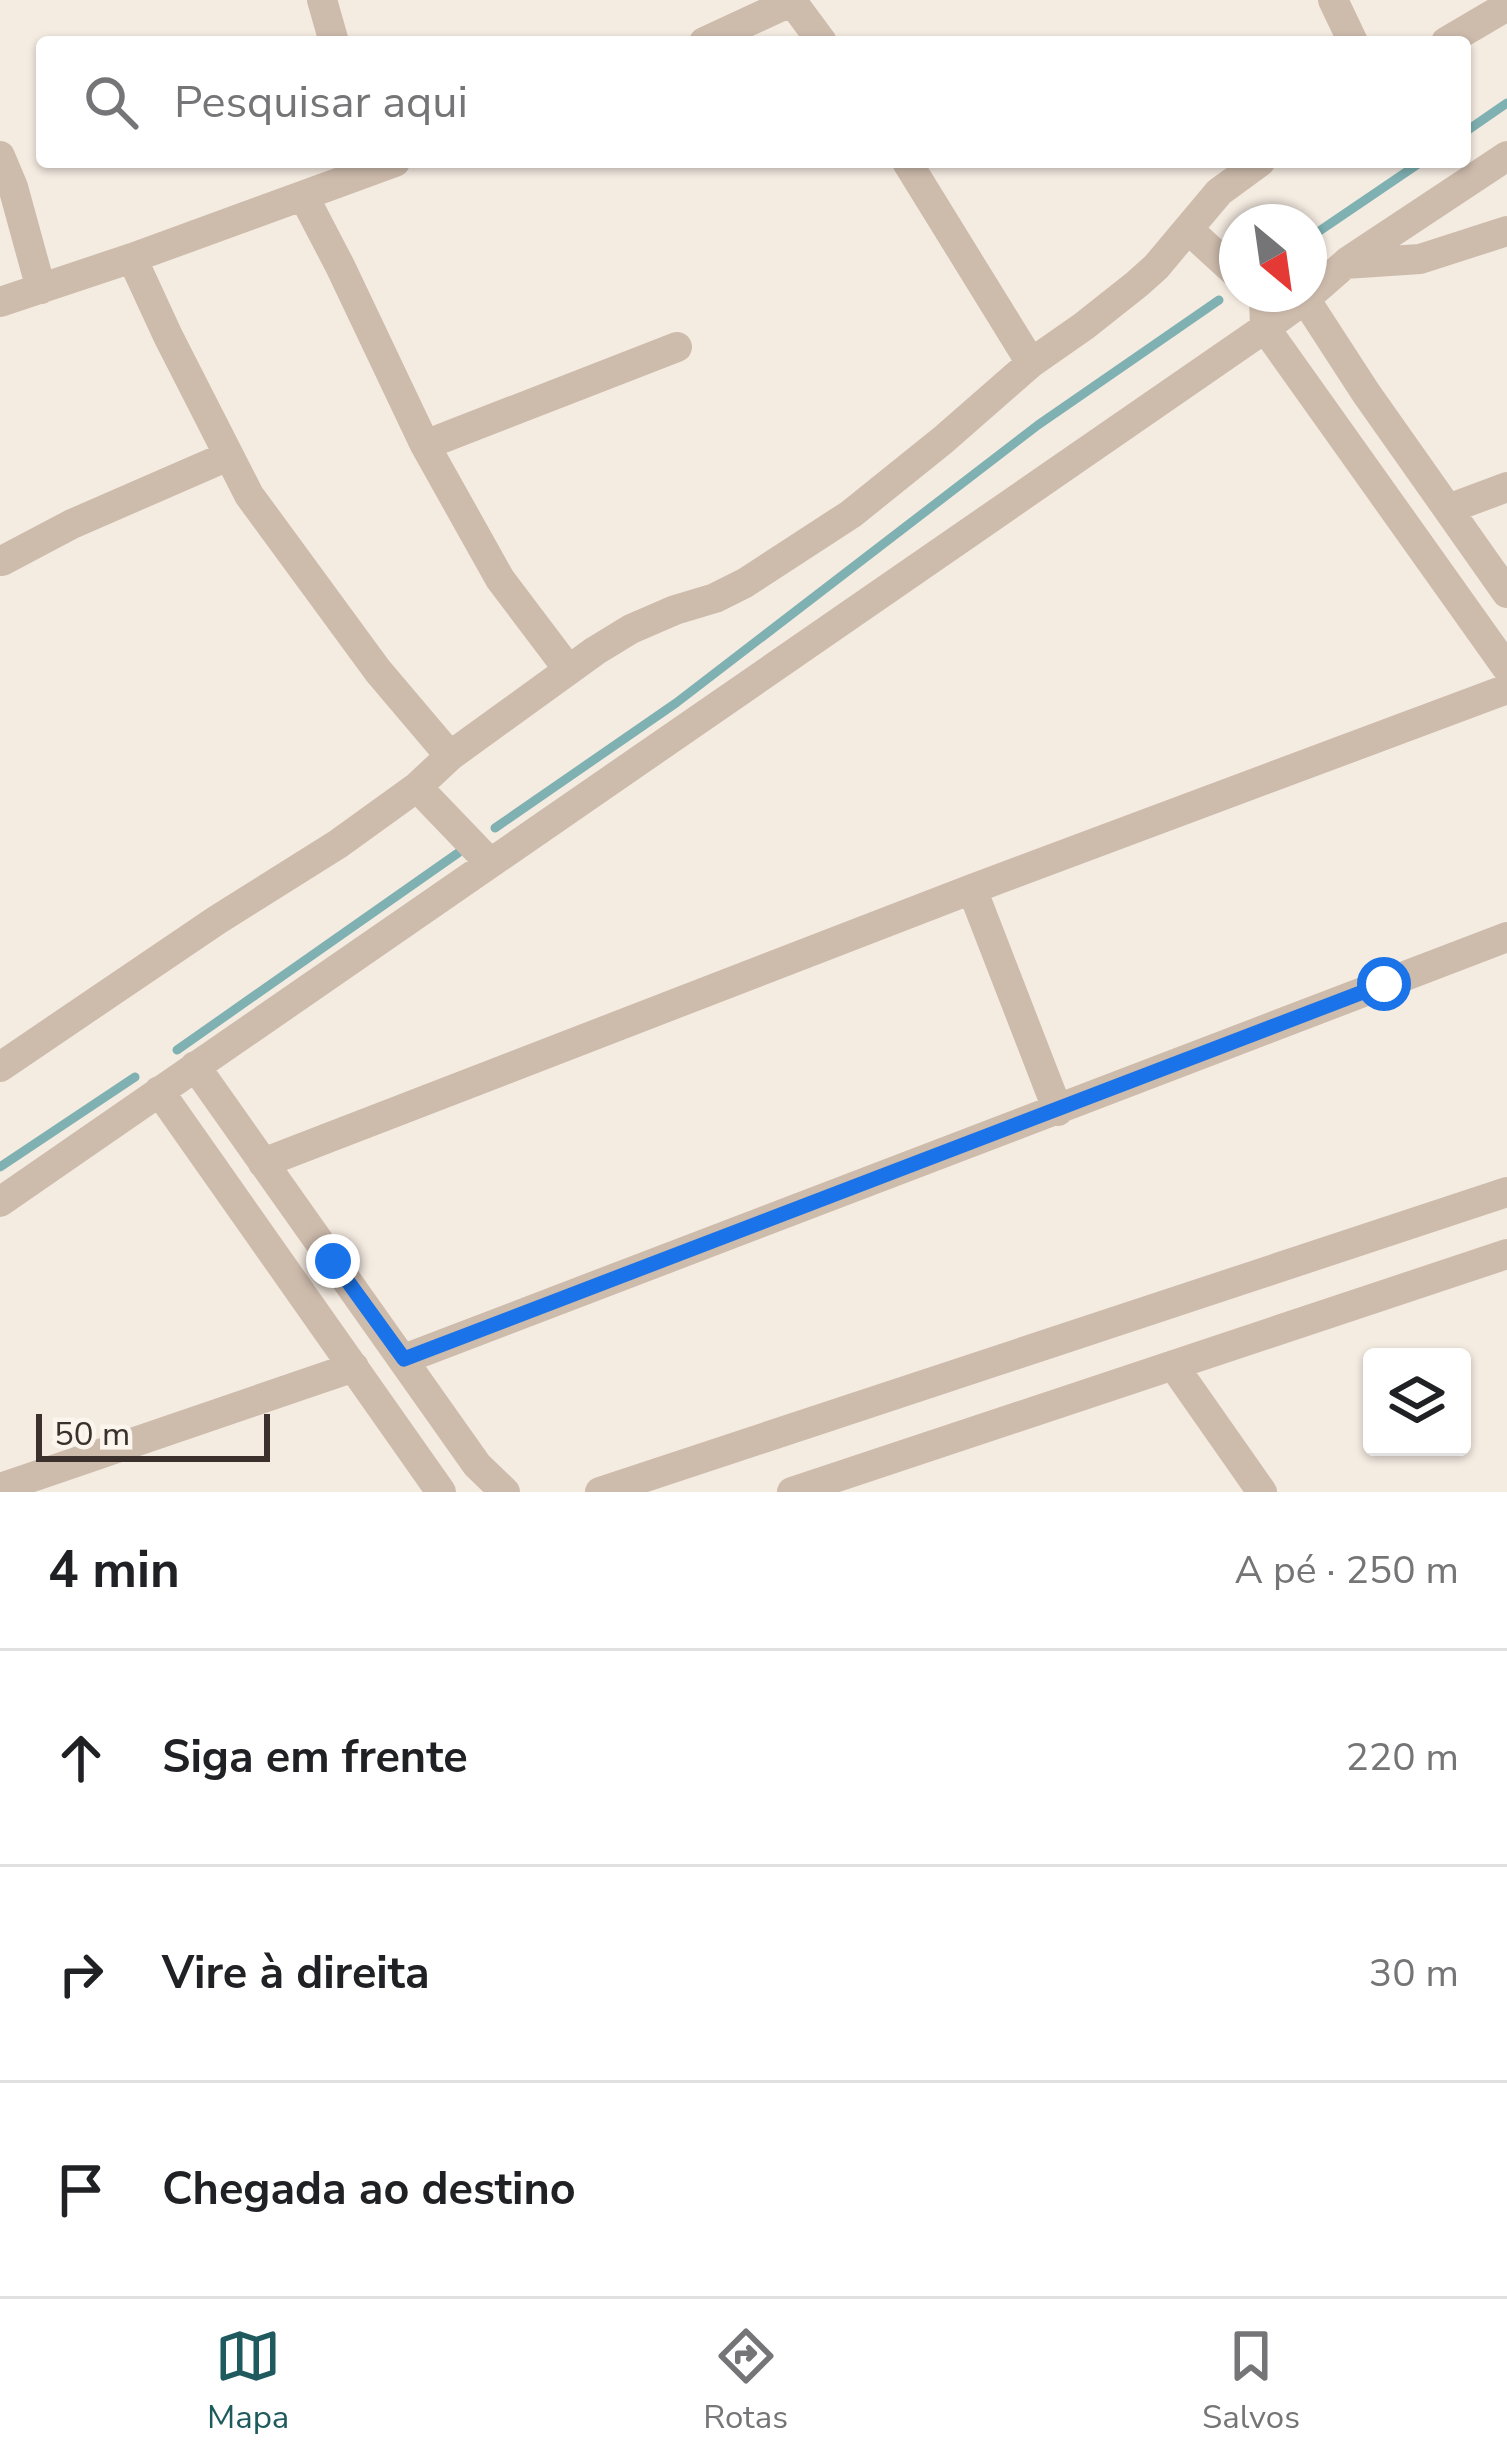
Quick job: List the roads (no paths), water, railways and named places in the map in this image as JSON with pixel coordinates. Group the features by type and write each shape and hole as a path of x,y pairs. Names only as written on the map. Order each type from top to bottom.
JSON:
{"street":[{"path":"322,0 332,36"},
{"path":"717,36 793,0 818,36"},
{"path":"1333,0 1350,36"},
{"path":"1455,36 1507,6"},
{"path":"0,156 41,289"},
{"path":"1327,280 1507,156"},
{"path":"0,302 304,197 370,168"},
{"path":"911,168 1031,363"},
{"path":"0,1067 338,844 568,669 632,629 745,583 851,514 1031,363 1137,284 1220,192 1251,168"},
{"path":"304,197 425,445 500,579 568,669"},
{"path":"1189,230 1219,257"},
{"path":"1345,264 1420,260 1507,232"},
{"path":"132,258 249,495 365,654 450,755"},
{"path":"0,1202 195,1066 480,852 1256,312"},
{"path":"1266,312 1507,668"},
{"path":"1313,312 1507,592"},
{"path":"425,445 677,347"},
{"path":"2,561 72,524 227,456"},
{"path":"1448,508 1507,487"},
{"path":"263,1163 1507,689"},
{"path":"417,787 480,852"},
{"path":"972,889 1058,1111"},
{"path":"404,1359 1507,937"},
{"path":"195,1066 477,1465 505,1492"},
{"path":"159,1091 441,1492"},
{"path":"600,1492 1507,1192"},
{"path":"792,1492 860,1482 1173,1364 1506,1257"},
{"path":"1173,1364 1262,1492"},
{"path":"0,1489 354,1367"}],"waterway":[{"path":"1471,128 1507,103"},
{"path":"1327,226 1412,168"},
{"path":"495,828 676,703 1038,425 1219,300"},
{"path":"177,1050 458,853"},
{"path":"0,1167 135,1077"}]}
